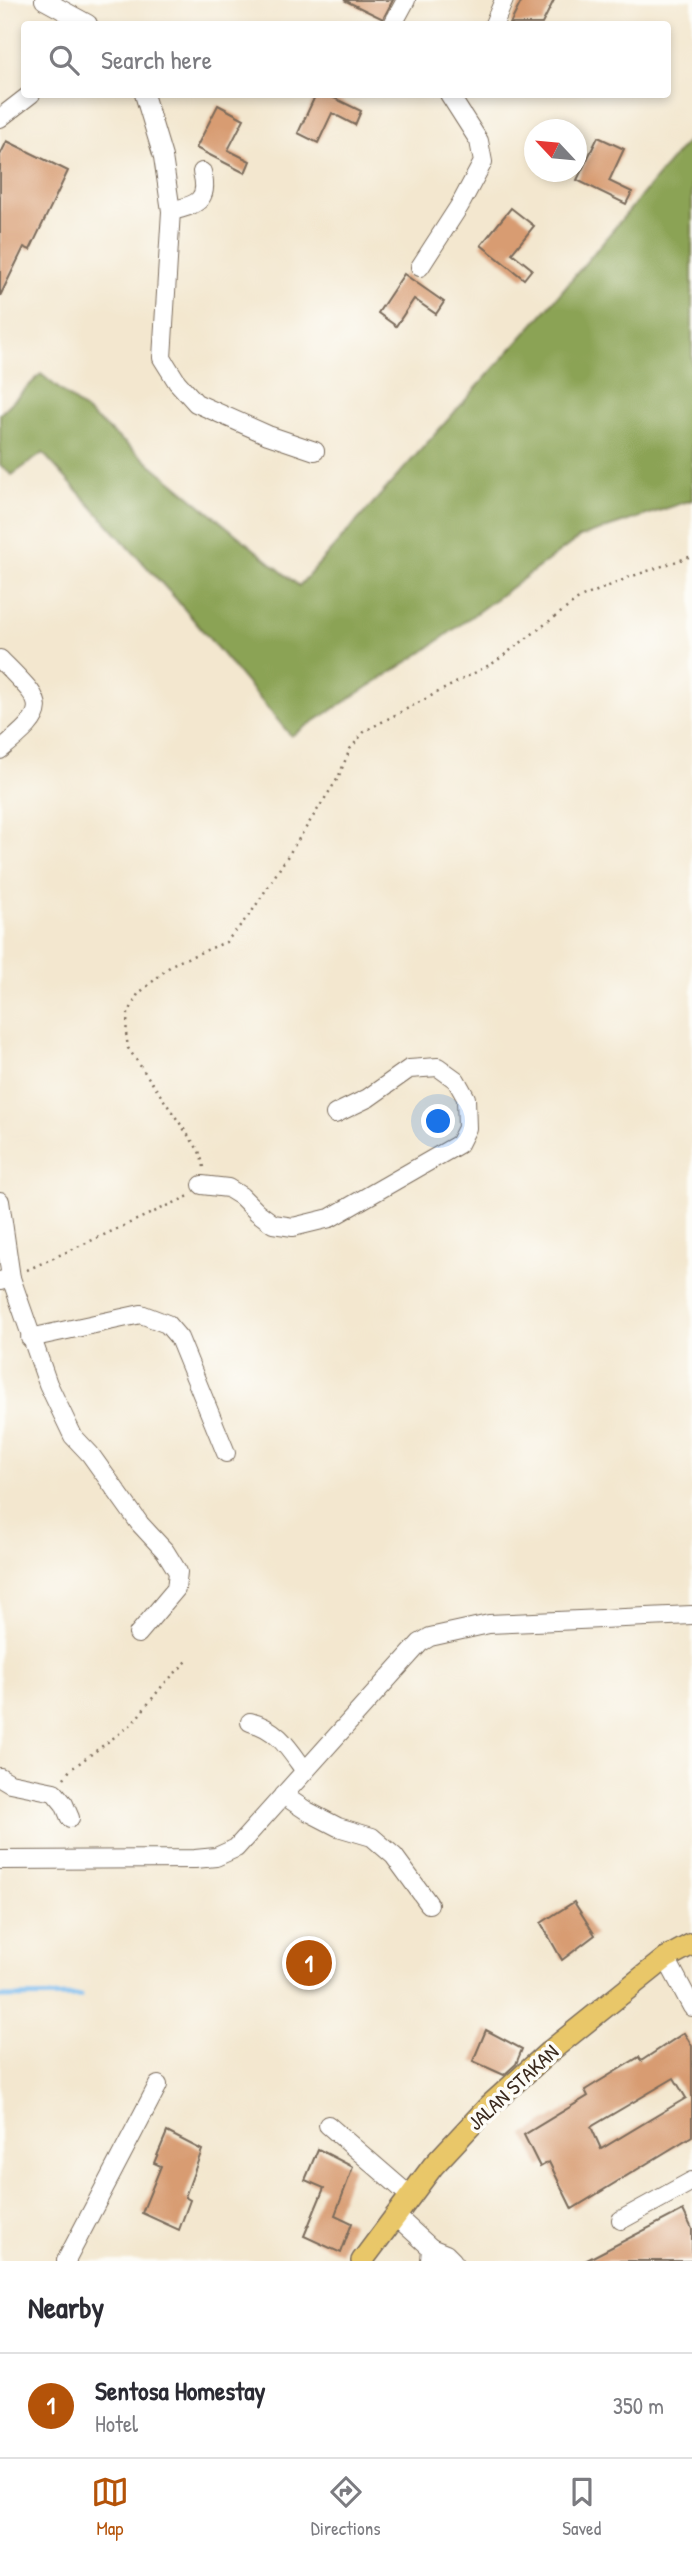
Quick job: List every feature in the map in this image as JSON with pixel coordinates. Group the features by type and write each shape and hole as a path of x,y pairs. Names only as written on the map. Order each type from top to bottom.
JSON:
{"main road":[{"name":"JALAN STAKAN","path":"362,2261 433,2166 489,2106 549,2052 666,1958 692,1944"}],"street":[{"path":"44,0 82,21"},
{"path":"395,21 406,0"},
{"path":"495,21 503,0"},
{"path":"0,118 26,98"},
{"path":"145,98 163,157 171,211 162,358 177,382 196,403 268,435 314,451"},
{"path":"420,267 460,205 482,162 479,141 452,98"},
{"path":"171,211 189,206 203,196 206,187 202,172"},
{"path":"0,659 33,694 37,706 35,718 0,750"},
{"path":"202,1185 228,1188 273,1224 293,1227 330,1218 459,1144 467,1128 466,1098 456,1080 438,1067 408,1069 368,1098 335,1114"},
{"path":"0,1200 6,1280 48,1384 73,1436 90,1454 140,1524 165,1551 178,1572 176,1589 138,1634"},
{"path":"30,1338 141,1314 167,1324 179,1338 226,1453"},
{"path":"0,1860 216,1857 236,1848 419,1643 430,1637 489,1624 692,1615"},
{"path":"250,1722 274,1731 305,1771"},
{"path":"0,1777 10,1783 54,1792 64,1804 70,1818"},
{"path":"283,1795 338,1827 372,1837 394,1856 429,1904"},
{"path":"666,1958 692,2007"},
{"path":"66,2261 158,2085"},
{"path":"328,2125 410,2196"},
{"path":"621,2220 692,2181"},
{"path":"396,2216 431,2254 446,2254 453,2261"}],"path":[{"path":"6,1280 190,1195 202,1185 205,1170 199,1151 128,1048 128,1014 138,994 173,964 226,942 243,922 338,778 350,748 365,732 495,662 580,598 692,555"},
{"path":"54,1792 70,1770 132,1724 163,1685 189,1659"}],"green space":[{"path":"692,135 692,500 580,537 423,652 291,736 176,599 43,453 12,475 0,465 0,414 41,374 299,586 547,309"}],"building":[{"path":"344,0 393,0 383,19"},
{"path":"522,0 554,0 544,21 512,21"},
{"path":"314,98 334,98 361,111 355,125 332,113 318,143 298,133"},
{"path":"218,105 244,119 228,150 250,161 245,173 196,148"},
{"path":"598,137 624,149 609,181 632,192 626,204 581,182 587,182 587,160"},
{"path":"7,141 68,171 30,250 24,247 0,296 0,155"},
{"path":"511,208 534,226 512,253 532,269 524,279 481,245"},
{"path":"404,274 444,302 436,314 414,299 396,326 378,313"},
{"path":"574,1902 595,1935 562,1960 541,1923"},
{"path":"486,2030 522,2049 516,2064 504,2075 473,2061"},
{"path":"684,2033 692,2046 692,2136 572,2209 549,2162 540,2167 524,2135 588,2096 585,2090 639,2057 641,2061","holes":["674,2078 686,2098 601,2149 591,2127"]},
{"path":"167,2132 202,2150 185,2197 190,2200 179,2230 142,2213 161,2166 154,2163"},
{"path":"318,2149 353,2167 335,2215 352,2223 341,2253 304,2236 324,2188 305,2180"},
{"path":"683,2210 692,2229 692,2261 585,2261"}],"waterway":[{"path":"0,1997 80,1996"}],"place":[{"name":"Sentosa Homestay","path":"309,1963"}]}
